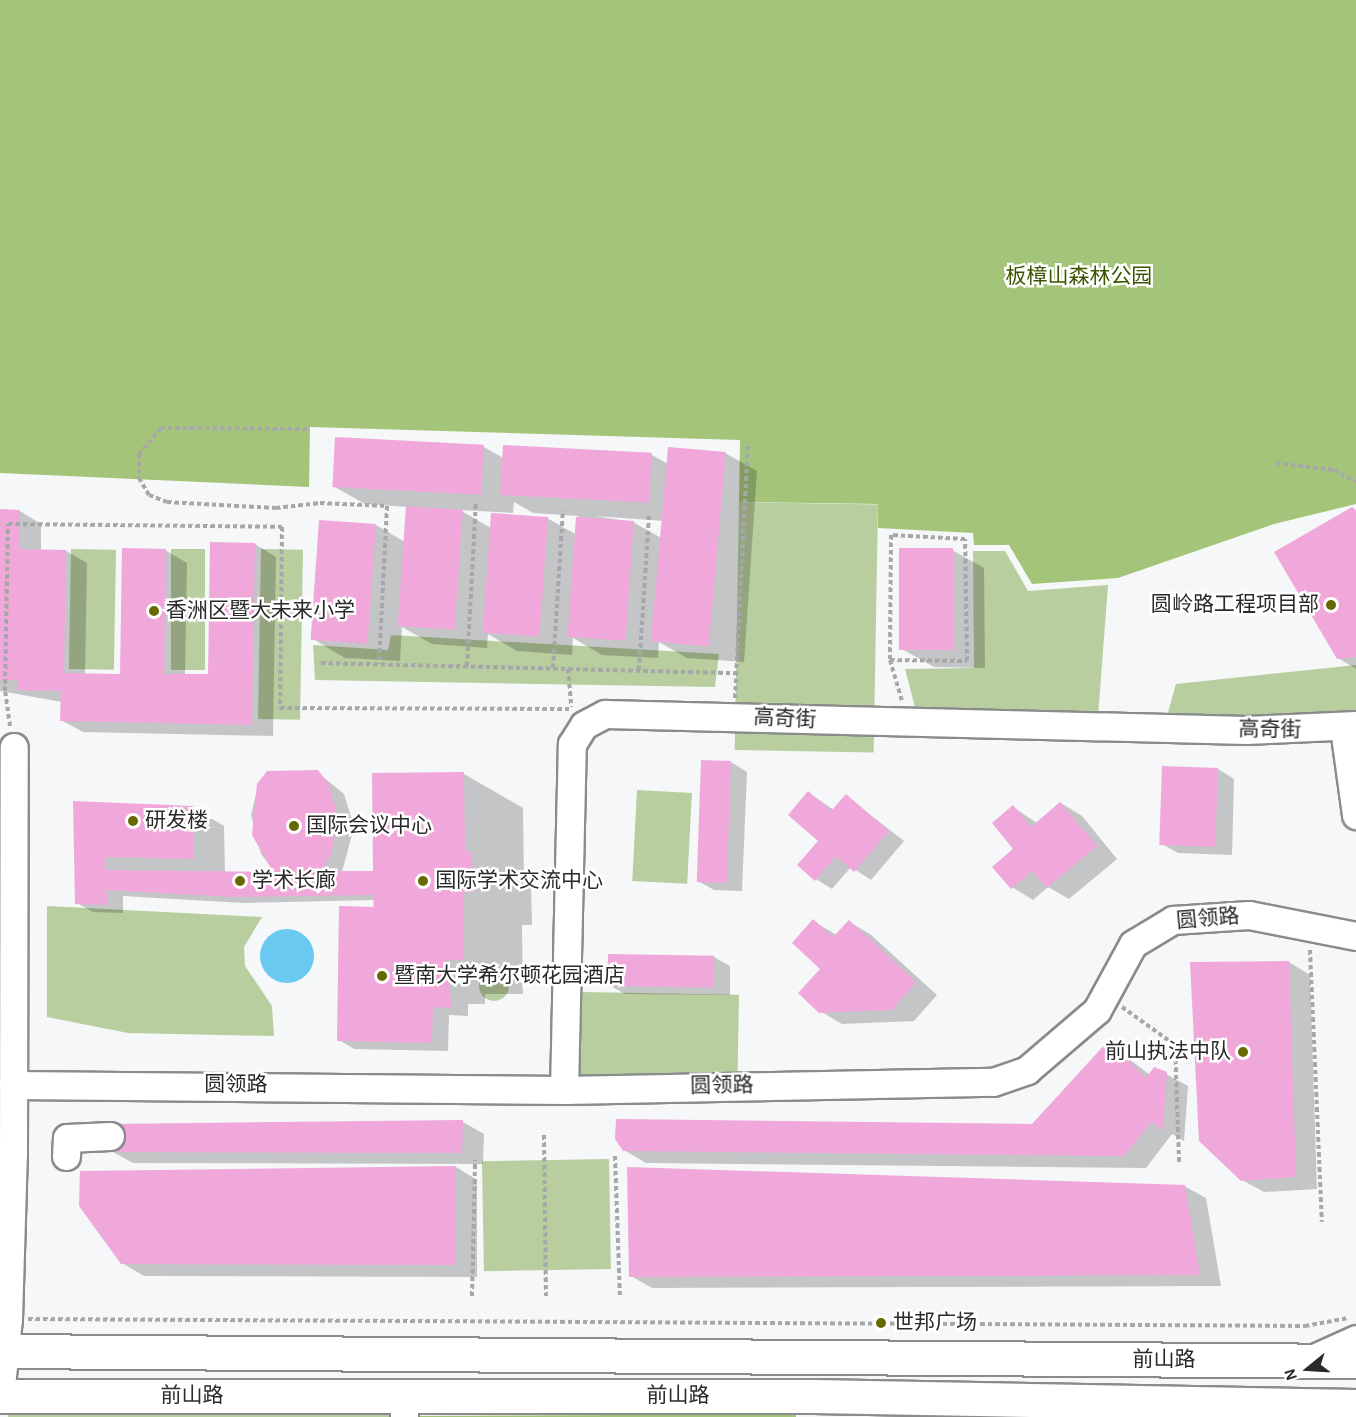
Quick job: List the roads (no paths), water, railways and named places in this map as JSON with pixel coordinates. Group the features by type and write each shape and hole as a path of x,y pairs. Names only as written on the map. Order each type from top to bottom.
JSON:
{"main road":[{"name":"前山路","path":"2,1351 1356,1361"},
{"name":"前山路","path":"0,1395 404,1406 1356,1406"},
{"path":"1303,1405 1333,1417"}],"lane":[{"name":"高奇街","path":"564,1090 572,744 578,717 605,714 908,722 1350,726"},
{"path":"1350,726 1356,815"},
{"path":"0,1395 2,1351 8,1319 13,1085 14,747"},
{"name":"圆领路","path":"13,1085 564,1090 993,1082 1027,1070 1097,1010 1133,944 1173,920 1249,915 1308,924 1356,936"},
{"path":"66,1156 67,1138 110,1136"},
{"path":"1302,1361 1356,1339"}],"water":[{"path":"282,929 292,929 302,933 310,941 314,956 310,971 302,979 292,983 282,983 272,979 264,971 260,961 260,951 264,941 272,933"}],"place":[{"name":"圆岭路工程项目部","path":"1331,605"},
{"name":"香洲区暨大未来小学","path":"154,611"},
{"name":"研发楼","path":"133,821"},
{"name":"国际会议中心","path":"294,826"},
{"name":"学术长廊","path":"240,881"},
{"name":"国际学术交流中心","path":"423,881"},
{"name":"暨南大学希尔顿花园酒店","path":"382,976"},
{"name":"前山执法中队","path":"1243,1052"},
{"name":"世邦广场","path":"881,1323"}],"park label":[{"name":"板樟山森林公园","path":"1079,277"}]}
